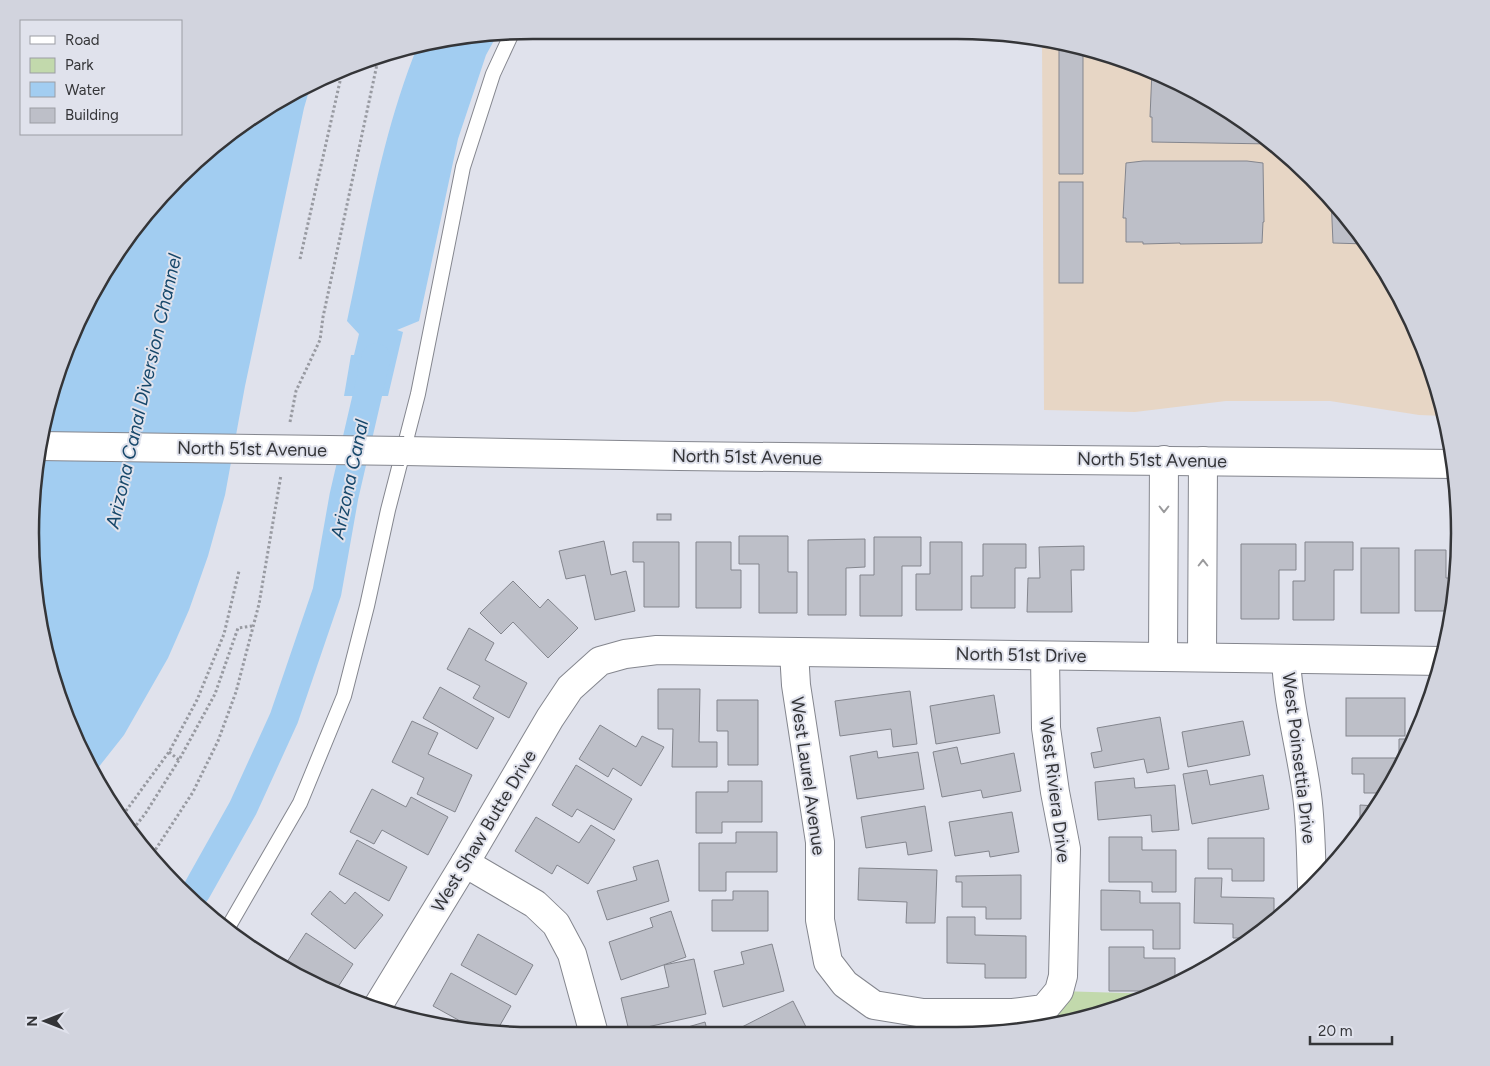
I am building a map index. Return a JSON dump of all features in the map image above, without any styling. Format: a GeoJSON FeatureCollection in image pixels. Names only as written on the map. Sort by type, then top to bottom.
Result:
{"type":"FeatureCollection","features":[{"type":"Feature","properties":{"kind":"street","name":"North 51st Avenue"},"geometry":{"type":"LineString","coordinates":[[47,446],[679,456],[1446,464]]}},
{"type":"Feature","properties":{"kind":"street"},"geometry":{"type":"LineString","coordinates":[[1163,657],[1164,460]]}},
{"type":"Feature","properties":{"kind":"street"},"geometry":{"type":"LineString","coordinates":[[1202,657],[1203,461]]}},
{"type":"Feature","properties":{"kind":"street","name":"North 51st Drive"},"geometry":{"type":"LineString","coordinates":[[600,661],[625,654],[657,650],[1434,661]]}},
{"type":"Feature","properties":{"kind":"street","name":"West Laurel Avenue"},"geometry":{"type":"LineString","coordinates":[[794,652],[796,686],[820,842],[820,920],[828,962],[846,984],[874,1004],[923,1013],[1013,1013],[1044,1009]]}},
{"type":"Feature","properties":{"kind":"street","name":"West Riviera Drive"},"geometry":{"type":"LineString","coordinates":[[1044,1009],[1059,992],[1064,976],[1066,849],[1055,792],[1046,728],[1045,656]]}},
{"type":"Feature","properties":{"kind":"street","name":"West Poinsettia Drive"},"geometry":{"type":"LineString","coordinates":[[1286,659],[1287,683],[1307,795],[1312,876]]}},
{"type":"Feature","properties":{"kind":"street","name":"West Shaw Butte Drive"},"geometry":{"type":"LineString","coordinates":[[380,1003],[555,710],[570,688],[600,661]]}},
{"type":"Feature","properties":{"kind":"street"},"geometry":{"type":"LineString","coordinates":[[465,863],[535,904],[556,924],[572,954],[592,1027]]}},
{"type":"Feature","properties":{"kind":"lane"},"geometry":{"type":"LineString","coordinates":[[230,924],[300,803],[344,696],[367,606],[388,510],[418,394],[463,167],[493,74],[509,40]]}},
{"type":"Feature","properties":{"kind":"path"},"geometry":{"type":"LineString","coordinates":[[300,259],[341,77]]}},
{"type":"Feature","properties":{"kind":"path"},"geometry":{"type":"LineString","coordinates":[[125,812],[169,752],[197,700],[224,634],[239,571]]}},
{"type":"Feature","properties":{"kind":"path"},"geometry":{"type":"LineString","coordinates":[[135,826],[180,760],[215,694],[238,628],[252,626]]}},
{"type":"Feature","properties":{"kind":"path"},"geometry":{"type":"LineString","coordinates":[[169,752],[180,760]]}},
{"type":"Feature","properties":{"kind":"shaded area"},"geometry":{"type":"Polygon","coordinates":[[[1042,46],[1116,65],[1176,90],[1232,122],[1283,161],[1329,207],[1368,258],[1385,286],[1414,344],[1437,416],[1419,415],[1330,401],[1226,401],[1135,412],[1044,410],[1042,46]]]}},
{"type":"Feature","properties":{"kind":"green space"},"geometry":{"type":"Polygon","coordinates":[[[1059,991],[1137,993],[1053,1018],[989,1026],[929,1027],[931,1013],[1013,1013],[1059,991]]]}},
{"type":"Feature","properties":{"kind":"water"},"geometry":{"type":"Polygon","coordinates":[[[494,41],[486,55],[458,139],[419,321],[397,330],[403,332],[388,396],[344,396],[351,355],[354,355],[359,334],[347,321],[385,146],[405,78],[415,54],[437,48],[494,41]]]}},
{"type":"Feature","properties":{"kind":"water","name":"Arizona Canal Diversion Channel"},"geometry":{"type":"Polygon","coordinates":[[[308,93],[245,386],[225,495],[208,556],[189,610],[168,658],[124,735],[98,768],[76,722],[65,692],[48,629],[40,565],[40,501],[48,437],[56,405],[76,344],[90,314],[122,258],[161,207],[207,161],[232,141],[258,122],[308,93]]]}},
{"type":"Feature","properties":{"kind":"building"},"geometry":{"type":"Polygon","coordinates":[[[1059,50],[1083,56],[1083,174],[1059,174],[1059,50]]]}},
{"type":"Feature","properties":{"kind":"building"},"geometry":{"type":"Polygon","coordinates":[[[1152,79],[1204,105],[1232,122],[1262,144],[1152,142],[1152,117],[1150,117],[1152,79]]]}},
{"type":"Feature","properties":{"kind":"building"},"geometry":{"type":"Polygon","coordinates":[[[1143,161],[1247,161],[1263,163],[1264,222],[1262,243],[1143,244],[1143,242],[1126,242],[1126,218],[1123,218],[1126,163],[1143,161]]]}},
{"type":"Feature","properties":{"kind":"building"},"geometry":{"type":"Polygon","coordinates":[[[1059,182],[1083,182],[1083,283],[1059,283],[1059,182]]]}},
{"type":"Feature","properties":{"kind":"building"},"geometry":{"type":"Polygon","coordinates":[[[1332,210],[1358,244],[1333,243],[1332,210]]]}},
{"type":"Feature","properties":{"kind":"building"},"geometry":{"type":"Polygon","coordinates":[[[657,514],[671,514],[671,520],[657,520],[657,514]]]}},
{"type":"Feature","properties":{"kind":"building"},"geometry":{"type":"Polygon","coordinates":[[[739,536],[788,536],[788,572],[797,572],[797,613],[759,613],[759,564],[739,564],[739,536]]]}},
{"type":"Feature","properties":{"kind":"building"},"geometry":{"type":"Polygon","coordinates":[[[874,537],[921,537],[921,566],[902,566],[902,616],[860,616],[860,575],[874,575],[874,537]]]}},
{"type":"Feature","properties":{"kind":"building"},"geometry":{"type":"Polygon","coordinates":[[[865,539],[865,567],[846,568],[846,615],[808,615],[808,540],[865,539]]]}},
{"type":"Feature","properties":{"kind":"building"},"geometry":{"type":"Polygon","coordinates":[[[604,541],[611,575],[626,571],[635,611],[595,620],[585,575],[566,579],[559,551],[604,541]]]}},
{"type":"Feature","properties":{"kind":"building"},"geometry":{"type":"Polygon","coordinates":[[[633,542],[679,542],[679,607],[644,607],[644,562],[633,562],[633,542]]]}},
{"type":"Feature","properties":{"kind":"building"},"geometry":{"type":"Polygon","coordinates":[[[696,542],[731,542],[731,570],[741,570],[741,608],[696,608],[696,542]]]}},
{"type":"Feature","properties":{"kind":"building"},"geometry":{"type":"Polygon","coordinates":[[[930,542],[962,542],[962,610],[916,610],[916,574],[930,574],[930,542]]]}},
{"type":"Feature","properties":{"kind":"building"},"geometry":{"type":"Polygon","coordinates":[[[1305,542],[1353,542],[1353,570],[1334,570],[1334,620],[1293,620],[1293,581],[1305,581],[1305,542]]]}},
{"type":"Feature","properties":{"kind":"building"},"geometry":{"type":"Polygon","coordinates":[[[983,544],[1026,544],[1026,568],[1015,568],[1015,608],[971,608],[971,576],[983,576],[983,544]]]}},
{"type":"Feature","properties":{"kind":"building"},"geometry":{"type":"Polygon","coordinates":[[[1241,544],[1296,544],[1296,570],[1279,570],[1279,619],[1241,619],[1241,544]]]}},
{"type":"Feature","properties":{"kind":"building"},"geometry":{"type":"Polygon","coordinates":[[[1084,546],[1084,570],[1071,570],[1072,612],[1027,612],[1028,578],[1040,578],[1039,547],[1084,546]]]}},
{"type":"Feature","properties":{"kind":"building"},"geometry":{"type":"Polygon","coordinates":[[[1361,548],[1399,548],[1399,613],[1361,613],[1361,548]]]}},
{"type":"Feature","properties":{"kind":"building"},"geometry":{"type":"Polygon","coordinates":[[[1415,550],[1446,550],[1446,578],[1449,578],[1445,611],[1415,611],[1415,550]]]}},
{"type":"Feature","properties":{"kind":"building"},"geometry":{"type":"Polygon","coordinates":[[[513,581],[540,608],[548,599],[578,628],[548,658],[513,622],[501,634],[480,613],[513,581]]]}},
{"type":"Feature","properties":{"kind":"building"},"geometry":{"type":"Polygon","coordinates":[[[469,628],[494,643],[485,660],[527,683],[509,718],[473,698],[480,686],[447,669],[469,628]]]}},
{"type":"Feature","properties":{"kind":"building"},"geometry":{"type":"Polygon","coordinates":[[[440,687],[494,718],[477,749],[423,718],[440,687]]]}},
{"type":"Feature","properties":{"kind":"building"},"geometry":{"type":"Polygon","coordinates":[[[658,689],[700,689],[699,742],[717,742],[717,767],[672,767],[673,729],[658,729],[658,689]]]}},
{"type":"Feature","properties":{"kind":"building"},"geometry":{"type":"Polygon","coordinates":[[[910,691],[917,744],[893,747],[891,729],[840,736],[835,701],[910,691]]]}},
{"type":"Feature","properties":{"kind":"building"},"geometry":{"type":"Polygon","coordinates":[[[994,695],[1000,733],[936,744],[930,706],[994,695]]]}},
{"type":"Feature","properties":{"kind":"building"},"geometry":{"type":"Polygon","coordinates":[[[1346,698],[1405,698],[1405,736],[1346,736],[1346,698]]]}},
{"type":"Feature","properties":{"kind":"building"},"geometry":{"type":"Polygon","coordinates":[[[717,700],[758,700],[758,765],[728,765],[728,731],[717,731],[717,700]]]}},
{"type":"Feature","properties":{"kind":"building"},"geometry":{"type":"Polygon","coordinates":[[[1160,717],[1169,769],[1147,773],[1144,759],[1094,768],[1091,753],[1102,751],[1097,728],[1160,717]]]}},
{"type":"Feature","properties":{"kind":"building"},"geometry":{"type":"Polygon","coordinates":[[[412,721],[438,733],[428,754],[472,775],[455,812],[417,794],[424,778],[392,762],[412,721]]]}},
{"type":"Feature","properties":{"kind":"building"},"geometry":{"type":"Polygon","coordinates":[[[1243,721],[1250,755],[1188,767],[1182,732],[1243,721]]]}},
{"type":"Feature","properties":{"kind":"building"},"geometry":{"type":"Polygon","coordinates":[[[600,725],[636,747],[642,736],[664,747],[641,786],[613,768],[608,777],[579,759],[600,725]]]}},
{"type":"Feature","properties":{"kind":"building"},"geometry":{"type":"Polygon","coordinates":[[[1399,739],[1406,739],[1400,752],[1399,754],[1399,739]]]}},
{"type":"Feature","properties":{"kind":"building"},"geometry":{"type":"Polygon","coordinates":[[[957,747],[961,764],[1014,753],[1021,791],[983,798],[981,790],[942,797],[933,752],[957,747]]]}},
{"type":"Feature","properties":{"kind":"building"},"geometry":{"type":"Polygon","coordinates":[[[877,751],[878,758],[918,752],[924,789],[857,799],[850,756],[877,751]]]}},
{"type":"Feature","properties":{"kind":"building"},"geometry":{"type":"Polygon","coordinates":[[[1352,758],[1397,758],[1377,793],[1364,793],[1364,774],[1352,774],[1352,758]]]}},
{"type":"Feature","properties":{"kind":"building"},"geometry":{"type":"Polygon","coordinates":[[[576,765],[632,799],[614,830],[577,809],[572,817],[552,805],[576,765]]]}},
{"type":"Feature","properties":{"kind":"building"},"geometry":{"type":"Polygon","coordinates":[[[1207,770],[1210,785],[1263,775],[1269,809],[1192,824],[1183,774],[1207,770]]]}},
{"type":"Feature","properties":{"kind":"building"},"geometry":{"type":"Polygon","coordinates":[[[1134,778],[1135,788],[1175,785],[1179,830],[1152,832],[1151,815],[1098,820],[1095,782],[1134,778]]]}},
{"type":"Feature","properties":{"kind":"building"},"geometry":{"type":"Polygon","coordinates":[[[728,781],[762,781],[762,822],[722,822],[722,833],[696,833],[696,792],[728,792],[728,781]]]}},
{"type":"Feature","properties":{"kind":"building"},"geometry":{"type":"Polygon","coordinates":[[[372,789],[406,807],[411,797],[448,817],[428,855],[382,830],[374,844],[350,832],[372,789]]]}},
{"type":"Feature","properties":{"kind":"building"},"geometry":{"type":"Polygon","coordinates":[[[1360,805],[1369,806],[1368,808],[1360,819],[1360,805]]]}},
{"type":"Feature","properties":{"kind":"building"},"geometry":{"type":"Polygon","coordinates":[[[925,806],[932,851],[908,855],[906,842],[866,848],[861,817],[925,806]]]}},
{"type":"Feature","properties":{"kind":"building"},"geometry":{"type":"Polygon","coordinates":[[[1012,812],[1019,852],[990,857],[989,851],[955,856],[949,822],[1012,812]]]}},
{"type":"Feature","properties":{"kind":"building"},"geometry":{"type":"Polygon","coordinates":[[[536,817],[579,843],[591,825],[615,840],[588,884],[557,865],[552,874],[515,851],[536,817]]]}},
{"type":"Feature","properties":{"kind":"building"},"geometry":{"type":"Polygon","coordinates":[[[736,832],[777,832],[777,872],[726,872],[726,891],[699,891],[699,843],[736,843],[736,832]]]}},
{"type":"Feature","properties":{"kind":"building"},"geometry":{"type":"Polygon","coordinates":[[[1109,837],[1142,837],[1142,850],[1176,850],[1176,892],[1152,892],[1152,882],[1109,882],[1109,837]]]}},
{"type":"Feature","properties":{"kind":"building"},"geometry":{"type":"Polygon","coordinates":[[[1208,838],[1264,838],[1264,881],[1232,881],[1232,869],[1208,869],[1208,838]]]}},
{"type":"Feature","properties":{"kind":"building"},"geometry":{"type":"Polygon","coordinates":[[[357,840],[407,867],[389,901],[339,874],[357,840]]]}},
{"type":"Feature","properties":{"kind":"building"},"geometry":{"type":"Polygon","coordinates":[[[658,860],[669,901],[607,920],[597,891],[637,880],[633,867],[658,860]]]}},
{"type":"Feature","properties":{"kind":"building"},"geometry":{"type":"Polygon","coordinates":[[[859,868],[937,870],[935,923],[906,923],[907,902],[858,900],[859,868]]]}},
{"type":"Feature","properties":{"kind":"building"},"geometry":{"type":"Polygon","coordinates":[[[1021,875],[1021,919],[986,919],[986,907],[962,907],[962,882],[956,882],[956,876],[1021,875]]]}},
{"type":"Feature","properties":{"kind":"building"},"geometry":{"type":"Polygon","coordinates":[[[1195,878],[1222,878],[1221,897],[1274,898],[1274,912],[1240,938],[1233,938],[1233,924],[1194,923],[1195,878]]]}},
{"type":"Feature","properties":{"kind":"building"},"geometry":{"type":"Polygon","coordinates":[[[1101,890],[1140,891],[1140,903],[1180,903],[1180,949],[1153,949],[1153,930],[1101,930],[1101,890]]]}},
{"type":"Feature","properties":{"kind":"building"},"geometry":{"type":"Polygon","coordinates":[[[330,891],[345,904],[355,892],[383,915],[355,949],[311,914],[330,891]]]}},
{"type":"Feature","properties":{"kind":"building"},"geometry":{"type":"Polygon","coordinates":[[[733,891],[768,891],[768,931],[712,931],[712,900],[733,900],[733,891]]]}},
{"type":"Feature","properties":{"kind":"building"},"geometry":{"type":"Polygon","coordinates":[[[671,911],[686,957],[621,980],[609,942],[653,927],[650,918],[671,911]]]}},
{"type":"Feature","properties":{"kind":"building"},"geometry":{"type":"Polygon","coordinates":[[[947,917],[975,917],[975,935],[1026,936],[1026,978],[985,978],[985,964],[947,963],[947,917]]]}},
{"type":"Feature","properties":{"kind":"building"},"geometry":{"type":"Polygon","coordinates":[[[306,933],[353,964],[338,987],[287,962],[306,933]]]}},
{"type":"Feature","properties":{"kind":"building"},"geometry":{"type":"Polygon","coordinates":[[[478,934],[533,965],[516,995],[461,965],[478,934]]]}},
{"type":"Feature","properties":{"kind":"building"},"geometry":{"type":"Polygon","coordinates":[[[772,944],[784,991],[723,1007],[714,971],[744,964],[741,952],[772,944]]]}},
{"type":"Feature","properties":{"kind":"building"},"geometry":{"type":"Polygon","coordinates":[[[1109,947],[1144,947],[1144,958],[1175,958],[1175,976],[1143,991],[1109,991],[1109,947]]]}},
{"type":"Feature","properties":{"kind":"building"},"geometry":{"type":"Polygon","coordinates":[[[694,959],[706,1014],[647,1027],[628,1027],[621,998],[669,987],[664,965],[694,959]]]}},
{"type":"Feature","properties":{"kind":"building"},"geometry":{"type":"Polygon","coordinates":[[[451,973],[511,1006],[500,1026],[462,1022],[433,1006],[451,973]]]}},
{"type":"Feature","properties":{"kind":"building"},"geometry":{"type":"Polygon","coordinates":[[[793,1001],[806,1027],[742,1027],[793,1001]]]}},
{"type":"Feature","properties":{"kind":"building"},"geometry":{"type":"Polygon","coordinates":[[[705,1022],[706,1027],[688,1027],[705,1022]]]}},
{"type":"Feature","properties":{"kind":"waterway","name":"Arizona Canal"},"geometry":{"type":"LineString","coordinates":[[195,893],[243,808],[284,718],[327,592],[344,496],[376,358]]}}]}
